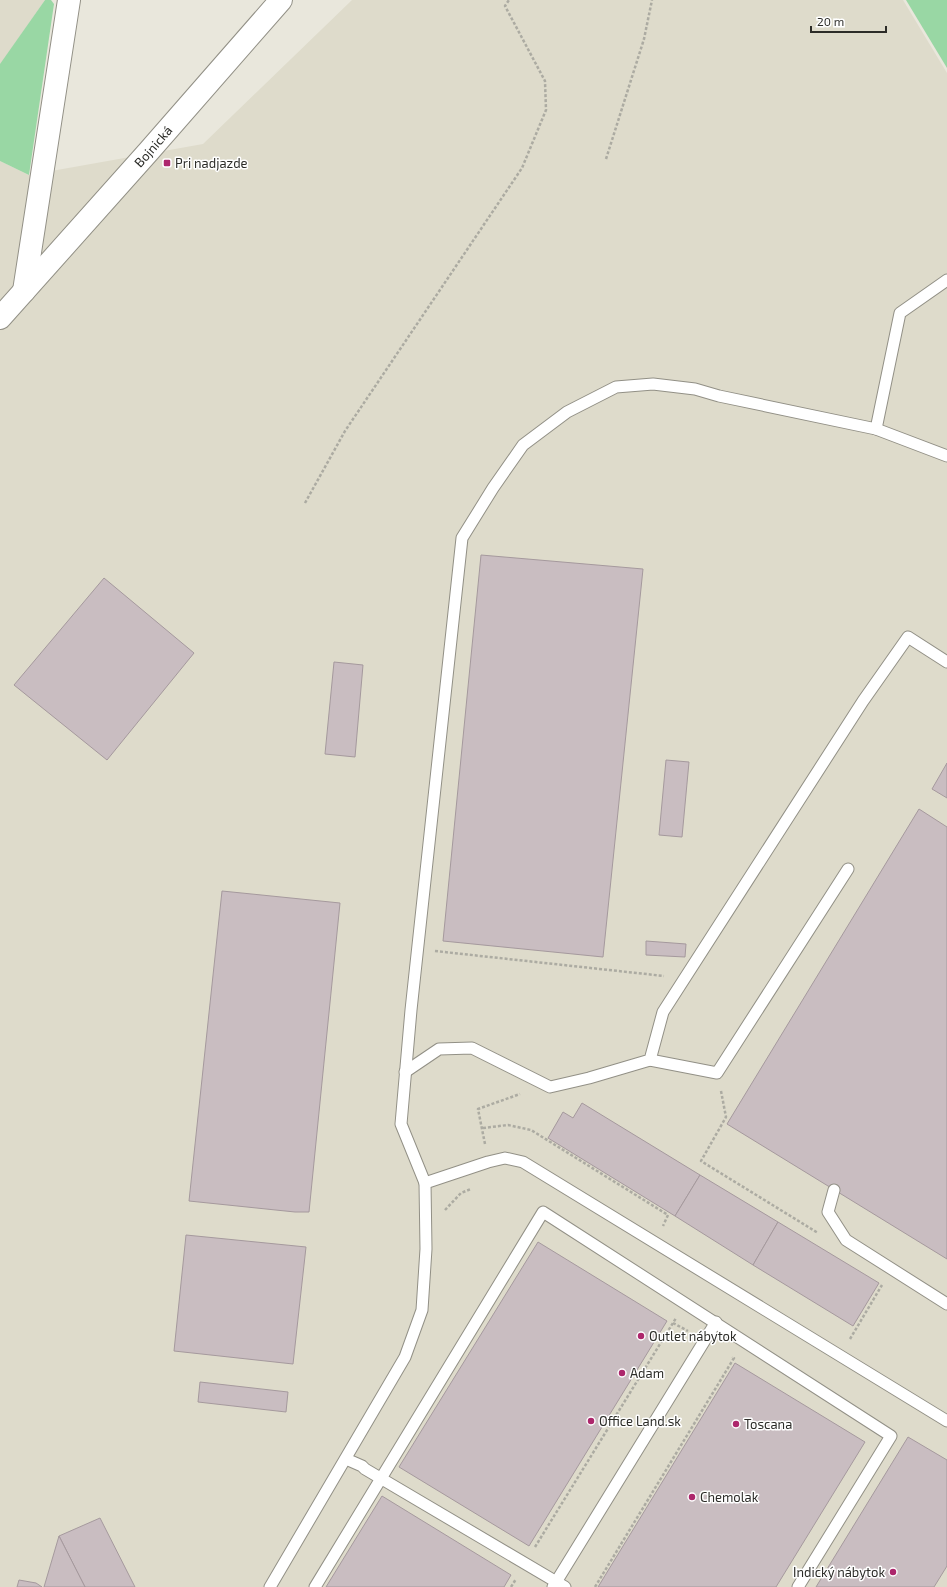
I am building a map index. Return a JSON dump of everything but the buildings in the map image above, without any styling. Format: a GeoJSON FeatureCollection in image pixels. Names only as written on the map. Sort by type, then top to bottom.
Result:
{"type":"FeatureCollection","features":[{"type":"Feature","properties":{"kind":"street"},"geometry":{"type":"LineString","coordinates":[[24,291],[69,0]]}},
{"type":"Feature","properties":{"kind":"street","name":"Bojnická"},"geometry":{"type":"LineString","coordinates":[[0,318],[149,151],[280,0]]}},
{"type":"Feature","properties":{"kind":"lane"},"geometry":{"type":"LineString","coordinates":[[876,429],[900,313],[947,280]]}},
{"type":"Feature","properties":{"kind":"lane"},"geometry":{"type":"LineString","coordinates":[[270,1587],[405,1357],[422,1310],[426,1249],[425,1184],[401,1124],[417,950],[462,538],[493,488],[524,445],[568,412],[616,387],[653,384],[696,389],[719,396],[876,429],[947,456]]}},
{"type":"Feature","properties":{"kind":"lane"},"geometry":{"type":"LineString","coordinates":[[650,1060],[663,1012],[859,707],[908,637],[947,662]]}},
{"type":"Feature","properties":{"kind":"lane"},"geometry":{"type":"LineString","coordinates":[[405,1072],[439,1049],[472,1048],[550,1087],[589,1078],[650,1060],[717,1072],[848,869]]}},
{"type":"Feature","properties":{"kind":"lane"},"geometry":{"type":"LineString","coordinates":[[425,1184],[488,1162],[505,1158],[522,1162],[947,1421]]}},
{"type":"Feature","properties":{"kind":"lane"},"geometry":{"type":"LineString","coordinates":[[834,1190],[828,1212],[846,1240],[947,1304]]}},
{"type":"Feature","properties":{"kind":"lane"},"geometry":{"type":"LineString","coordinates":[[314,1587],[543,1212],[891,1436],[798,1587]]}},
{"type":"Feature","properties":{"kind":"lane"},"geometry":{"type":"LineString","coordinates":[[346,1459],[362,1466],[525,1563],[558,1585],[716,1322]]}},
{"type":"Feature","properties":{"kind":"path"},"geometry":{"type":"LineString","coordinates":[[305,503],[345,431],[522,168],[546,110],[545,82],[505,6],[509,0]]}},
{"type":"Feature","properties":{"kind":"path"},"geometry":{"type":"LineString","coordinates":[[606,159],[644,39],[652,0]]}},
{"type":"Feature","properties":{"kind":"path"},"geometry":{"type":"LineString","coordinates":[[417,950],[685,978]]}},
{"type":"Feature","properties":{"kind":"path"},"geometry":{"type":"LineString","coordinates":[[717,1072],[726,1117],[701,1161],[841,1247],[846,1240]]}},
{"type":"Feature","properties":{"kind":"path"},"geometry":{"type":"LineString","coordinates":[[483,1128],[508,1125],[531,1130],[668,1215],[661,1230]]}},
{"type":"Feature","properties":{"kind":"path"},"geometry":{"type":"LineString","coordinates":[[846,1345],[883,1284]]}},
{"type":"Feature","properties":{"kind":"path"},"geometry":{"type":"LineString","coordinates":[[511,1587],[685,1303]]}},
{"type":"Feature","properties":{"kind":"path"},"geometry":{"type":"LineString","coordinates":[[595,1587],[734,1358],[673,1323]]}},
{"type":"Feature","properties":{"kind":"shaded area"},"geometry":{"type":"Polygon","coordinates":[[[0,0],[45,0],[0,65],[0,0]]]}},
{"type":"Feature","properties":{"kind":"shaded area"},"geometry":{"type":"Polygon","coordinates":[[[352,0],[903,0],[947,73],[947,1587],[0,1587],[0,161],[29,175],[203,144],[352,0]]]}},
{"type":"Feature","properties":{"kind":"green space"},"geometry":{"type":"Polygon","coordinates":[[[45,0],[51,0],[54,4],[29,175],[0,161],[0,64],[45,0]]]}},
{"type":"Feature","properties":{"kind":"green space"},"geometry":{"type":"Polygon","coordinates":[[[906,0],[947,0],[947,68],[906,0]]]}},
{"type":"Feature","properties":{"kind":"place","name":"Pri nadjazde"},"geometry":{"type":"Point","coordinates":[167,163]}},
{"type":"Feature","properties":{"kind":"place","name":"Outlet nábytok"},"geometry":{"type":"Point","coordinates":[641,1336]}},
{"type":"Feature","properties":{"kind":"place","name":"Adam"},"geometry":{"type":"Point","coordinates":[622,1373]}},
{"type":"Feature","properties":{"kind":"place","name":"Office Land.sk"},"geometry":{"type":"Point","coordinates":[591,1421]}},
{"type":"Feature","properties":{"kind":"place","name":"Toscana"},"geometry":{"type":"Point","coordinates":[736,1424]}},
{"type":"Feature","properties":{"kind":"place","name":"Chemolak"},"geometry":{"type":"Point","coordinates":[692,1497]}},
{"type":"Feature","properties":{"kind":"place","name":"Indický nábytok"},"geometry":{"type":"Point","coordinates":[893,1572]}}]}
